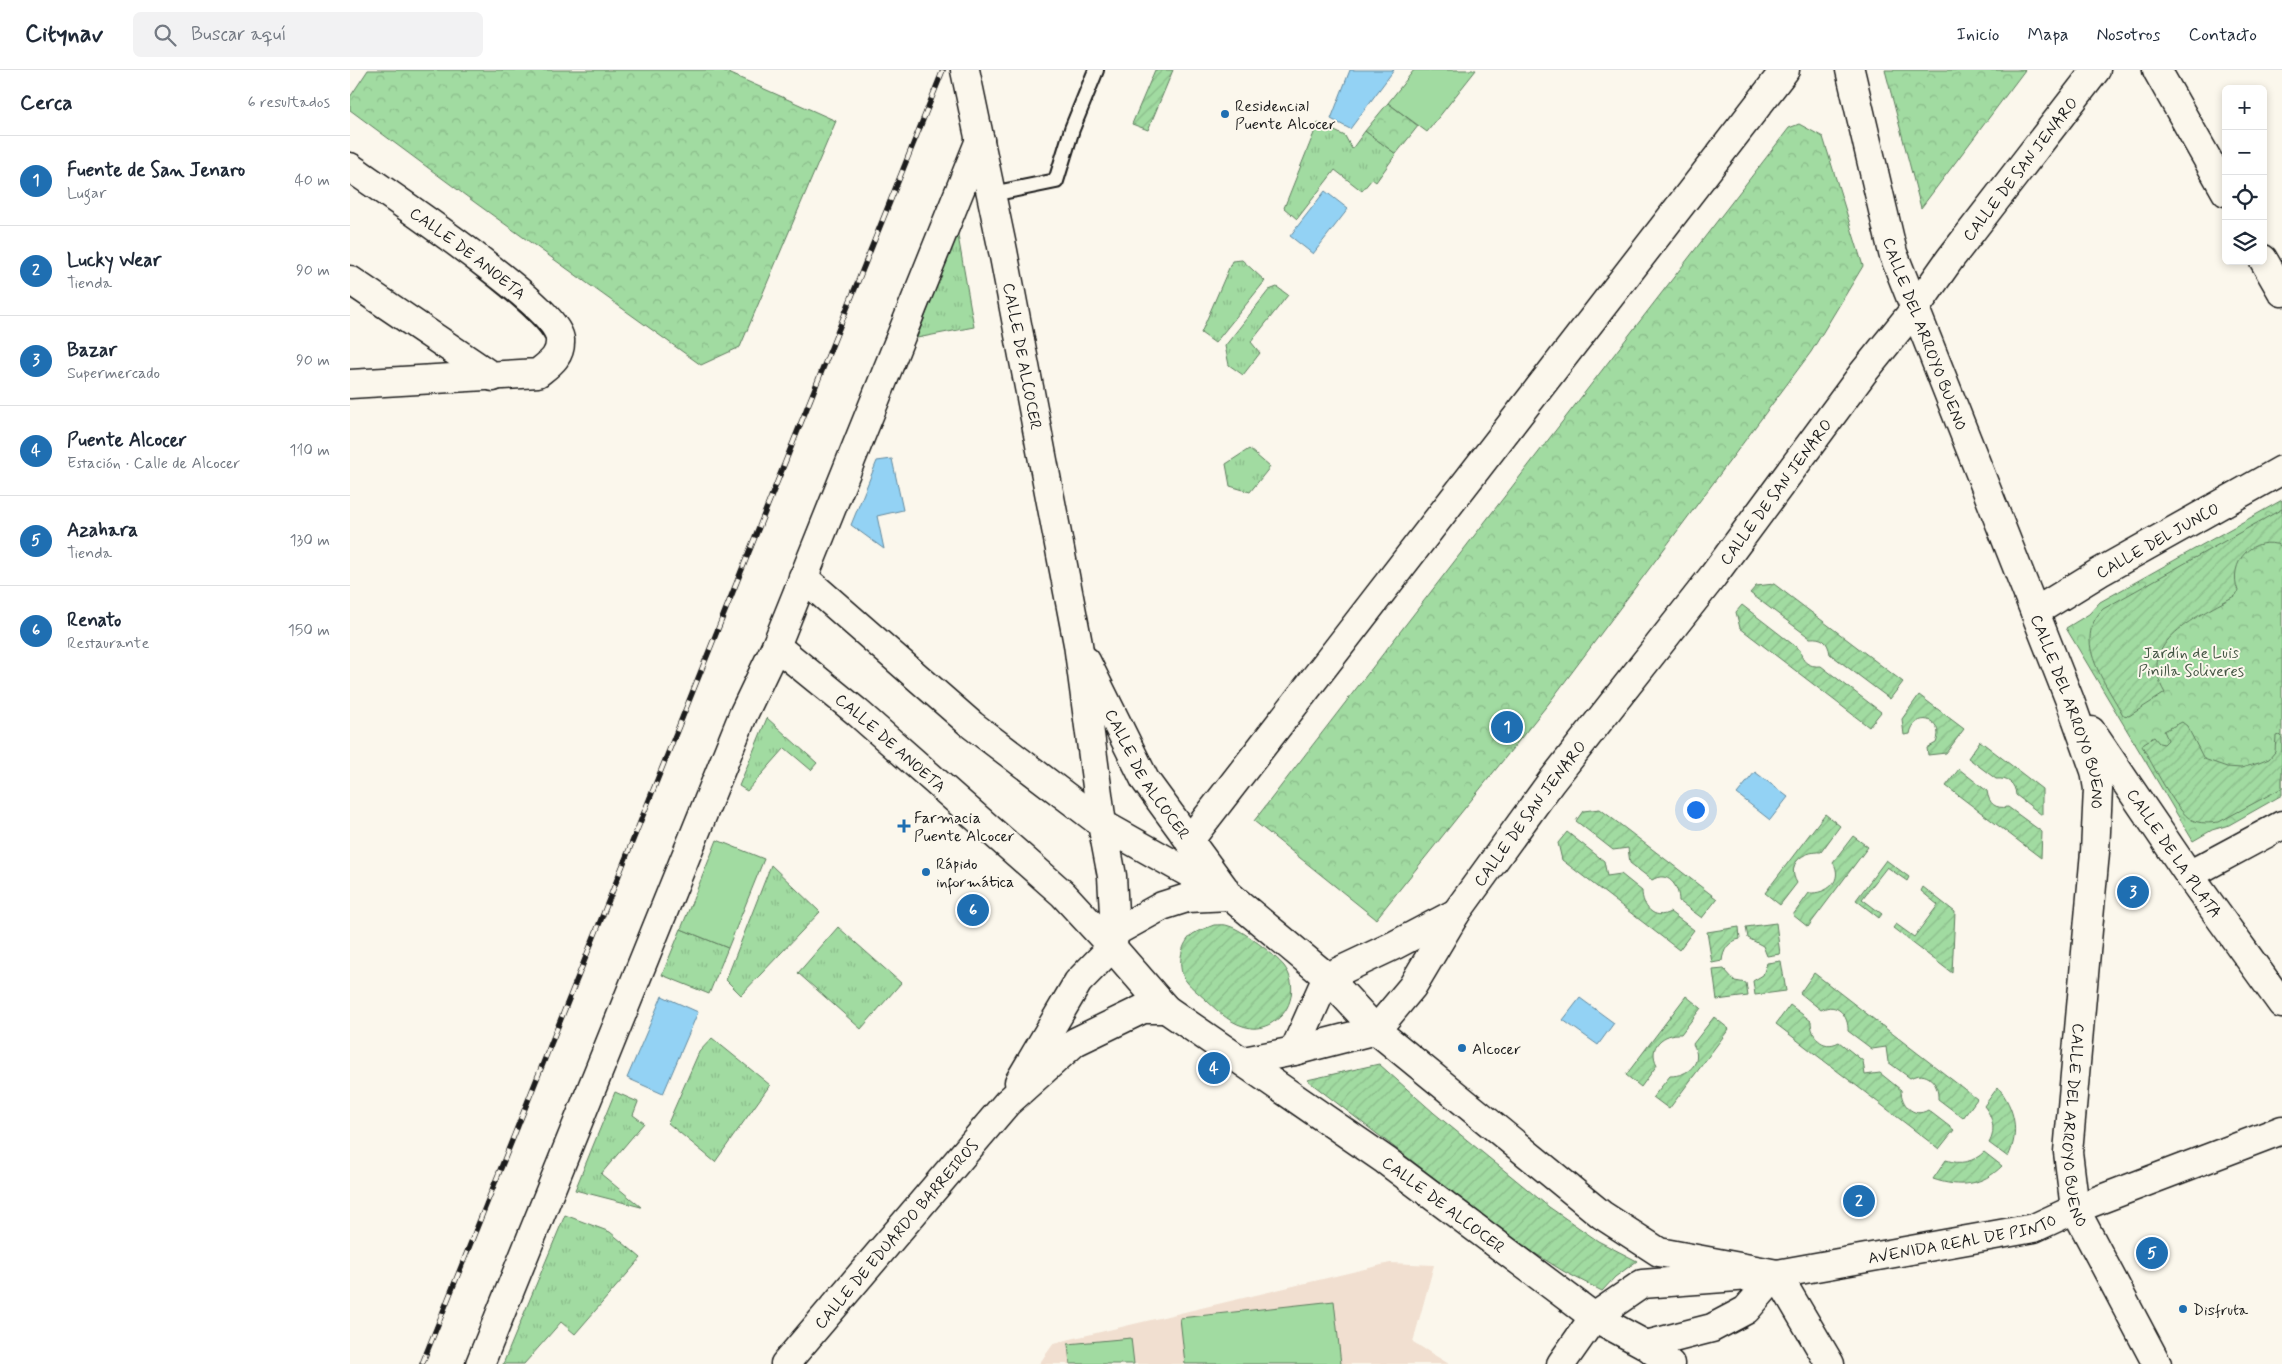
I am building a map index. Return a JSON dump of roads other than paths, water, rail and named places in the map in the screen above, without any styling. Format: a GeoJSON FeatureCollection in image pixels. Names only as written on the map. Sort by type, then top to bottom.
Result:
{"type":"FeatureCollection","features":[{"type":"Feature","properties":{"kind":"street","name":"CALLE DE ALCOCER"},"geometry":{"type":"LineString","coordinates":[[965,70],[992,194],[1078,644],[1102,824],[1112,876],[1113,940],[1166,1009],[1385,1160],[1594,1317],[1646,1345],[1670,1364]]}},
{"type":"Feature","properties":{"kind":"street"},"geometry":{"type":"LineString","coordinates":[[1189,841],[1785,70]]}},
{"type":"Feature","properties":{"kind":"street","name":"CALLE DEL ARROYO BUENO"},"geometry":{"type":"LineString","coordinates":[[1850,70],[1893,253],[1914,310],[1936,358],[2036,612],[2095,771],[2098,789],[2095,852],[2068,1152],[2075,1209],[2157,1364]]}},
{"type":"Feature","properties":{"kind":"street","name":"CALLE DE SAN JENARO"},"geometry":{"type":"LineString","coordinates":[[1376,1030],[1412,987],[1456,913],[1551,782],[1713,576],[1863,373],[1914,310],[1950,259],[2096,70]]}},
{"type":"Feature","properties":{"kind":"street"},"geometry":{"type":"LineString","coordinates":[[2158,70],[2222,185]]}},
{"type":"Feature","properties":{"kind":"street"},"geometry":{"type":"LineString","coordinates":[[480,1364],[743,715],[776,646],[980,140]]}},
{"type":"Feature","properties":{"kind":"street","name":"CALLE DE ANOETA"},"geometry":{"type":"LineString","coordinates":[[350,167],[492,268],[551,321],[561,339],[557,357],[538,373],[493,377]]}},
{"type":"Feature","properties":{"kind":"street"},"geometry":{"type":"LineString","coordinates":[[2266,265],[2282,292]]}},
{"type":"Feature","properties":{"kind":"street"},"geometry":{"type":"LineString","coordinates":[[350,280],[493,377]]}},
{"type":"Feature","properties":{"kind":"street"},"geometry":{"type":"LineString","coordinates":[[350,384],[493,377]]}},
{"type":"Feature","properties":{"kind":"street","name":"CALLE DEL JUNCO"},"geometry":{"type":"LineString","coordinates":[[2036,612],[2100,572],[2282,470]]}},
{"type":"Feature","properties":{"kind":"street"},"geometry":{"type":"LineString","coordinates":[[803,577],[972,726],[1102,824]]}},
{"type":"Feature","properties":{"kind":"street","name":"CALLE DE ALCOCER"},"geometry":{"type":"LineString","coordinates":[[1078,644],[1145,780],[1230,896]]}},
{"type":"Feature","properties":{"kind":"street","name":"CALLE DE ANOETA"},"geometry":{"type":"LineString","coordinates":[[776,646],[858,712],[1113,940]]}},
{"type":"Feature","properties":{"kind":"street","name":"CALLE DE LA PLATA"},"geometry":{"type":"LineString","coordinates":[[2070,701],[2189,875],[2282,1004]]}},
{"type":"Feature","properties":{"kind":"street","name":"CALLE DE ALCOCER"},"geometry":{"type":"LineString","coordinates":[[1102,824],[1230,896],[1327,977],[1376,1030],[1602,1215],[1659,1252],[1777,1274]]}},
{"type":"Feature","properties":{"kind":"street"},"geometry":{"type":"LineString","coordinates":[[2189,875],[2282,825]]}},
{"type":"Feature","properties":{"kind":"street"},"geometry":{"type":"LineString","coordinates":[[1113,940],[1162,906],[1187,898],[1230,896]]}},
{"type":"Feature","properties":{"kind":"street","name":"CALLE DE SAN JENARO"},"geometry":{"type":"LineString","coordinates":[[1327,977],[1456,913]]}},
{"type":"Feature","properties":{"kind":"street","name":"CALLE DE EDUARDO BARREIROS"},"geometry":{"type":"LineString","coordinates":[[1007,1103],[1078,982],[1113,940]]}},
{"type":"Feature","properties":{"kind":"street"},"geometry":{"type":"LineString","coordinates":[[1294,1051],[1327,977]]}},
{"type":"Feature","properties":{"kind":"street","name":"CALLE DE EDUARDO BARREIROS"},"geometry":{"type":"LineString","coordinates":[[785,1364],[1007,1103],[1075,1042],[1143,1009],[1166,1009]]}},
{"type":"Feature","properties":{"kind":"street"},"geometry":{"type":"LineString","coordinates":[[1244,1061],[1294,1051],[1376,1030]]}},
{"type":"Feature","properties":{"kind":"street","name":"AVENIDA REAL DE PINTO"},"geometry":{"type":"LineString","coordinates":[[1594,1317],[1642,1284],[1777,1274],[2034,1228],[2075,1209],[2282,1130]]}},
{"type":"Feature","properties":{"kind":"street"},"geometry":{"type":"LineString","coordinates":[[1646,1345],[1712,1328],[1746,1310],[1777,1274],[1830,1364]]}},
{"type":"Feature","properties":{"kind":"street"},"geometry":{"type":"LineString","coordinates":[[1561,1364],[1594,1317]]}},
{"type":"Feature","properties":{"kind":"lane"},"geometry":{"type":"LineString","coordinates":[[992,194],[1056,181],[1072,129],[1096,70]]}},
{"type":"Feature","properties":{"kind":"water"},"geometry":{"type":"Polygon","coordinates":[[[1350,70],[1394,70],[1350,129],[1331,119],[1350,70]]]}},
{"type":"Feature","properties":{"kind":"water"},"geometry":{"type":"Polygon","coordinates":[[[1325,191],[1348,209],[1313,254],[1290,236],[1325,191]]]}},
{"type":"Feature","properties":{"kind":"water"},"geometry":{"type":"Polygon","coordinates":[[[892,459],[903,510],[877,516],[884,549],[851,525],[877,461],[892,459]]]}},
{"type":"Feature","properties":{"kind":"water"},"geometry":{"type":"Polygon","coordinates":[[[1755,772],[1788,797],[1770,820],[1737,794],[1755,772]]]}},
{"type":"Feature","properties":{"kind":"water"},"geometry":{"type":"Polygon","coordinates":[[[662,996],[698,1012],[663,1094],[627,1078],[662,996]]]}},
{"type":"Feature","properties":{"kind":"water"},"geometry":{"type":"Polygon","coordinates":[[[1580,998],[1614,1023],[1598,1045],[1563,1020],[1580,998]]]}},
{"type":"Feature","properties":{"kind":"railway"},"geometry":{"type":"LineString","coordinates":[[422,1364],[943,70]]}},
{"type":"Feature","properties":{"kind":"place","name":"Residencial Puente Alcocer"},"geometry":{"type":"Point","coordinates":[1225,114]}},
{"type":"Feature","properties":{"kind":"place","name":"Fuente de San Jenaro"},"geometry":{"type":"Point","coordinates":[1507,727]}},
{"type":"Feature","properties":{"kind":"place","name":"Farmacia Puente Alcocer"},"geometry":{"type":"Point","coordinates":[904,826]}},
{"type":"Feature","properties":{"kind":"place","name":"Rápido informática"},"geometry":{"type":"Point","coordinates":[926,872]}},
{"type":"Feature","properties":{"kind":"place","name":"Bazar"},"geometry":{"type":"Point","coordinates":[2133,892]}},
{"type":"Feature","properties":{"kind":"place","name":"Renato"},"geometry":{"type":"Point","coordinates":[973,910]}},
{"type":"Feature","properties":{"kind":"place","name":"Alcocer"},"geometry":{"type":"Point","coordinates":[1462,1048]}},
{"type":"Feature","properties":{"kind":"place","name":"Puente Alcocer"},"geometry":{"type":"Point","coordinates":[1214,1068]}},
{"type":"Feature","properties":{"kind":"place","name":"Lucky Wear"},"geometry":{"type":"Point","coordinates":[1859,1201]}},
{"type":"Feature","properties":{"kind":"place","name":"Azahara"},"geometry":{"type":"Point","coordinates":[2152,1253]}},
{"type":"Feature","properties":{"kind":"place","name":"Disfruta"},"geometry":{"type":"Point","coordinates":[2183,1309]}},
{"type":"Feature","properties":{"kind":"park label","name":"Jardín de Luis Pinilla Soliveres"},"geometry":{"type":"Point","coordinates":[2191,661]}}]}
